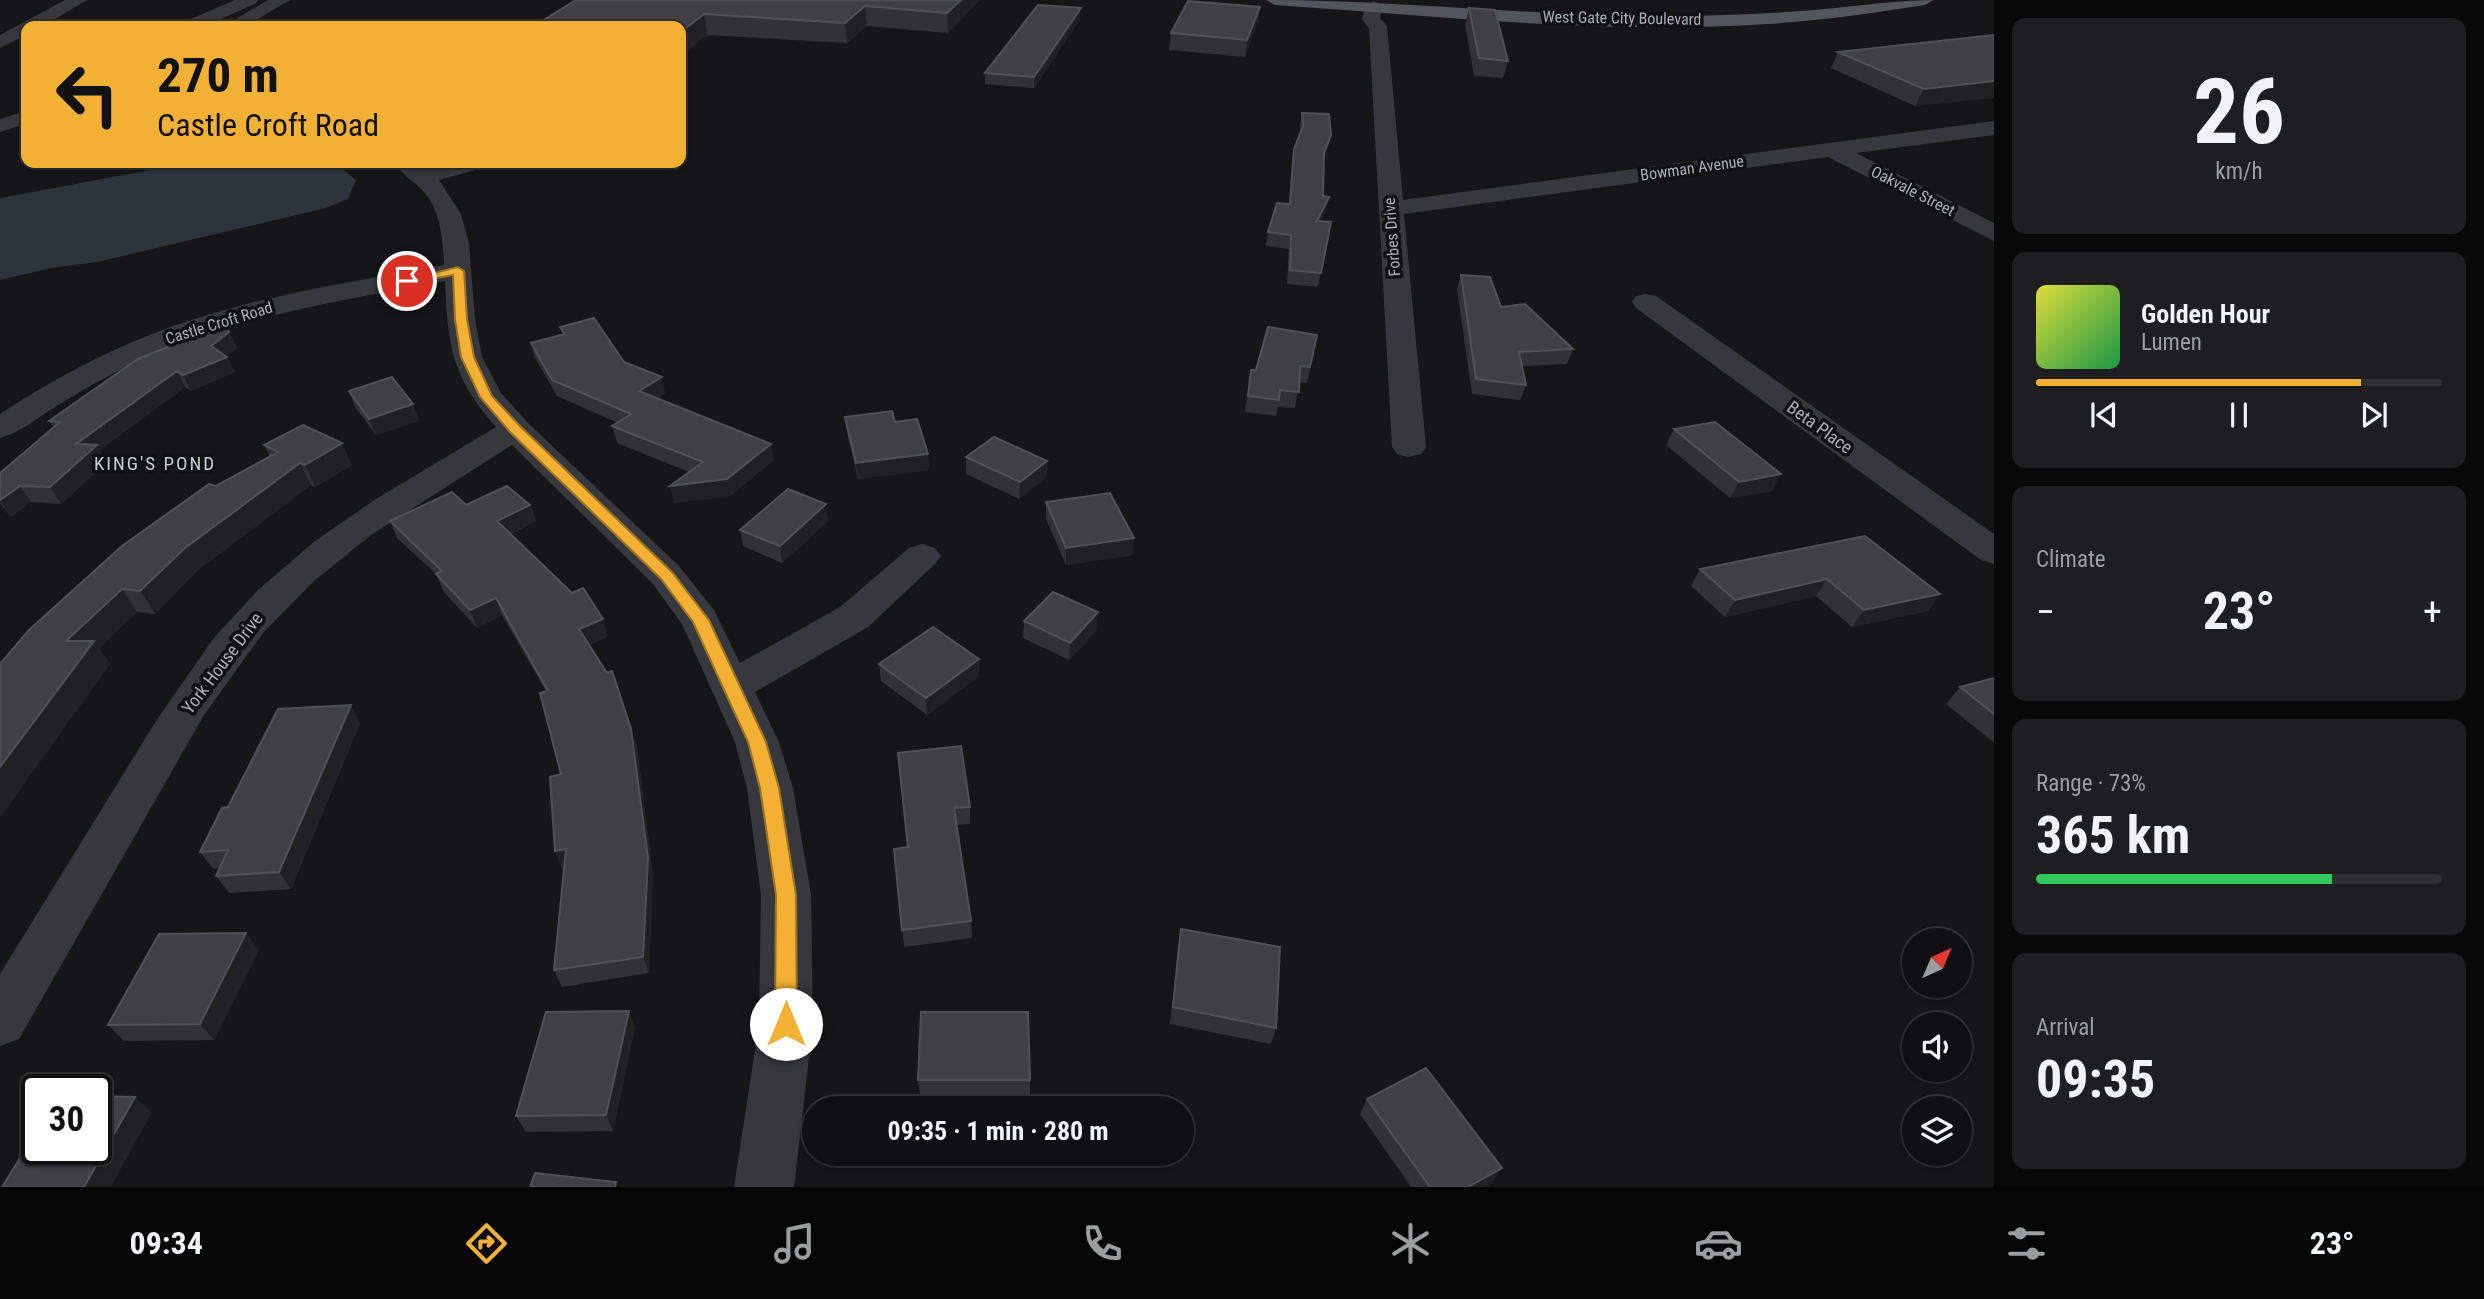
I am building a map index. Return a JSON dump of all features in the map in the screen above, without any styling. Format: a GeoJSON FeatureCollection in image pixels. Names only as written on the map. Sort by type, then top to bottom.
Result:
{"type":"FeatureCollection","features":[{"type":"Feature","properties":{"kind":"main road"},"geometry":{"type":"LineString","coordinates":[[1276,0],[1376,16],[1404,2],[1554,4]]}},
{"type":"Feature","properties":{"kind":"main road","name":"West Gate City Boulevard"},"geometry":{"type":"LineString","coordinates":[[1482,0],[1554,4],[1708,5],[1792,0]]}},
{"type":"Feature","properties":{"kind":"main road","name":"West Gate City Boulevard"},"geometry":{"type":"LineString","coordinates":[[1406,8],[1564,18],[1692,20],[1808,15],[1925,0]]}},
{"type":"Feature","properties":{"kind":"street"},"geometry":{"type":"LineString","coordinates":[[39,21],[78,0]]}},
{"type":"Feature","properties":{"kind":"street"},"geometry":{"type":"LineString","coordinates":[[201,21],[249,0]]}},
{"type":"Feature","properties":{"kind":"street"},"geometry":{"type":"LineString","coordinates":[[242,21],[281,0]]}},
{"type":"Feature","properties":{"kind":"street"},"geometry":{"type":"LineString","coordinates":[[1376,16],[1406,8]]}},
{"type":"Feature","properties":{"kind":"street","name":"Forbes Drive"},"geometry":{"type":"LineString","coordinates":[[1376,16],[1409,447]]}},
{"type":"Feature","properties":{"kind":"street"},"geometry":{"type":"LineString","coordinates":[[0,43],[21,31]]}},
{"type":"Feature","properties":{"kind":"street"},"geometry":{"type":"LineString","coordinates":[[0,126],[21,119]]}},
{"type":"Feature","properties":{"kind":"street","name":"Bowman Avenue"},"geometry":{"type":"LineString","coordinates":[[1390,209],[1994,128]]}},
{"type":"Feature","properties":{"kind":"street","name":"Oakvale Street"},"geometry":{"type":"LineString","coordinates":[[1832,150],[1994,233]]}},
{"type":"Feature","properties":{"kind":"street"},"geometry":{"type":"LineString","coordinates":[[415,170],[435,189],[449,214],[456,243],[461,319],[467,357],[487,397],[515,429],[666,575],[700,620],[757,742],[770,788],[786,895],[786,1024],[764,1187]]}},
{"type":"Feature","properties":{"kind":"street","name":"Castle Croft Road"},"geometry":{"type":"LineString","coordinates":[[8,417],[107,364],[213,322],[277,305],[458,271]]}},
{"type":"Feature","properties":{"kind":"street","name":"Beta Place"},"geometry":{"type":"LineString","coordinates":[[1646,302],[1994,552]]}},
{"type":"Feature","properties":{"kind":"street","name":"York House Drive"},"geometry":{"type":"LineString","coordinates":[[0,1021],[68,913],[192,697],[244,629],[273,598],[352,530],[515,429]]}},
{"type":"Feature","properties":{"kind":"street"},"geometry":{"type":"LineString","coordinates":[[731,687],[854,617],[922,556]]}},
{"type":"Feature","properties":{"kind":"shaded area"},"geometry":{"type":"Polygon","coordinates":[[[161,168],[341,168],[356,180],[348,199],[326,208],[97,262],[51,268],[0,280],[0,198],[161,168]]]}},
{"type":"Feature","properties":{"kind":"building"},"geometry":{"type":"Polygon","coordinates":[[[576,0],[961,0],[947,13],[865,6],[845,23],[704,14],[686,28],[686,21],[542,21],[576,0]]]}},
{"type":"Feature","properties":{"kind":"building"},"geometry":{"type":"Polygon","coordinates":[[[1188,1],[1260,7],[1247,40],[1171,33],[1188,1]]]}},
{"type":"Feature","properties":{"kind":"building"},"geometry":{"type":"Polygon","coordinates":[[[1038,5],[1081,8],[1034,77],[985,73],[1038,5]]]}},
{"type":"Feature","properties":{"kind":"building"},"geometry":{"type":"Polygon","coordinates":[[[1469,8],[1495,10],[1508,61],[1479,58],[1469,8]]]}},
{"type":"Feature","properties":{"kind":"building"},"geometry":{"type":"Polygon","coordinates":[[[1994,35],[1994,81],[1924,89],[1838,52],[1994,35]]]}},
{"type":"Feature","properties":{"kind":"building"},"geometry":{"type":"Polygon","coordinates":[[[1302,113],[1329,114],[1331,135],[1324,153],[1323,196],[1329,197],[1317,221],[1331,222],[1321,273],[1290,270],[1291,235],[1268,232],[1277,203],[1290,204],[1294,149],[1303,126],[1302,113]]]}},
{"type":"Feature","properties":{"kind":"building"},"geometry":{"type":"Polygon","coordinates":[[[1461,275],[1490,277],[1501,307],[1525,304],[1573,349],[1519,352],[1526,385],[1476,379],[1461,275]]]}},
{"type":"Feature","properties":{"kind":"building"},"geometry":{"type":"Polygon","coordinates":[[[594,318],[624,362],[662,377],[639,391],[771,444],[727,479],[670,486],[703,462],[612,426],[631,414],[552,380],[531,343],[565,334],[560,327],[594,318]]]}},
{"type":"Feature","properties":{"kind":"building"},"geometry":{"type":"Polygon","coordinates":[[[225,324],[229,332],[211,346],[227,357],[183,375],[177,371],[76,444],[97,445],[50,487],[20,486],[0,500],[0,473],[60,422],[49,421],[138,359],[225,324]]]}},
{"type":"Feature","properties":{"kind":"building"},"geometry":{"type":"Polygon","coordinates":[[[1268,327],[1317,335],[1310,367],[1300,366],[1299,392],[1280,390],[1279,400],[1248,396],[1251,370],[1256,370],[1268,327]]]}},
{"type":"Feature","properties":{"kind":"building"},"geometry":{"type":"Polygon","coordinates":[[[392,377],[413,404],[369,419],[349,391],[392,377]]]}},
{"type":"Feature","properties":{"kind":"building"},"geometry":{"type":"Polygon","coordinates":[[[892,411],[895,422],[917,419],[928,454],[856,463],[845,417],[892,411]]]}},
{"type":"Feature","properties":{"kind":"building"},"geometry":{"type":"Polygon","coordinates":[[[1715,422],[1781,474],[1739,482],[1674,429],[1715,422]]]}},
{"type":"Feature","properties":{"kind":"building"},"geometry":{"type":"Polygon","coordinates":[[[303,425],[342,443],[305,465],[300,463],[185,548],[140,591],[122,589],[66,641],[94,641],[0,767],[0,664],[29,630],[122,546],[209,484],[216,486],[278,452],[264,445],[303,425]]]}},
{"type":"Feature","properties":{"kind":"building"},"geometry":{"type":"Polygon","coordinates":[[[994,437],[1047,461],[1020,482],[966,457],[994,437]]]}},
{"type":"Feature","properties":{"kind":"building"},"geometry":{"type":"Polygon","coordinates":[[[507,486],[530,505],[497,521],[572,593],[583,588],[603,619],[579,629],[607,673],[612,671],[631,729],[648,858],[643,957],[554,970],[566,849],[555,851],[550,777],[561,774],[540,693],[548,691],[496,598],[470,610],[436,574],[442,571],[390,521],[452,492],[466,505],[507,486]]]}},
{"type":"Feature","properties":{"kind":"building"},"geometry":{"type":"Polygon","coordinates":[[[788,489],[826,504],[780,546],[740,530],[788,489]]]}},
{"type":"Feature","properties":{"kind":"building"},"geometry":{"type":"Polygon","coordinates":[[[1110,493],[1134,538],[1066,548],[1046,502],[1110,493]]]}},
{"type":"Feature","properties":{"kind":"building"},"geometry":{"type":"Polygon","coordinates":[[[1865,536],[1940,594],[1864,610],[1827,579],[1735,600],[1700,569],[1865,536]]]}},
{"type":"Feature","properties":{"kind":"building"},"geometry":{"type":"Polygon","coordinates":[[[1053,592],[1098,612],[1070,643],[1024,621],[1053,592]]]}},
{"type":"Feature","properties":{"kind":"building"},"geometry":{"type":"Polygon","coordinates":[[[933,627],[979,659],[926,698],[879,664],[933,627]]]}},
{"type":"Feature","properties":{"kind":"building"},"geometry":{"type":"Polygon","coordinates":[[[1994,678],[1994,714],[1960,687],[1994,678]]]}},
{"type":"Feature","properties":{"kind":"building"},"geometry":{"type":"Polygon","coordinates":[[[351,705],[279,872],[216,876],[228,850],[200,852],[222,808],[228,807],[278,709],[351,705]]]}},
{"type":"Feature","properties":{"kind":"building"},"geometry":{"type":"Polygon","coordinates":[[[961,746],[970,807],[954,808],[971,921],[902,930],[894,849],[908,847],[898,753],[961,746]]]}},
{"type":"Feature","properties":{"kind":"building"},"geometry":{"type":"Polygon","coordinates":[[[1181,929],[1280,947],[1276,1028],[1173,1007],[1181,929]]]}},
{"type":"Feature","properties":{"kind":"building"},"geometry":{"type":"Polygon","coordinates":[[[246,933],[200,1024],[108,1025],[159,934],[246,933]]]}},
{"type":"Feature","properties":{"kind":"building"},"geometry":{"type":"Polygon","coordinates":[[[629,1011],[606,1115],[516,1116],[546,1012],[629,1011]]]}},
{"type":"Feature","properties":{"kind":"building"},"geometry":{"type":"Polygon","coordinates":[[[921,1012],[1028,1012],[1030,1080],[918,1080],[921,1012]]]}},
{"type":"Feature","properties":{"kind":"building"},"geometry":{"type":"Polygon","coordinates":[[[1426,1068],[1502,1168],[1468,1187],[1430,1187],[1367,1099],[1426,1068]]]}},
{"type":"Feature","properties":{"kind":"building"},"geometry":{"type":"Polygon","coordinates":[[[112,1096],[135,1097],[112,1138],[112,1096]]]}},
{"type":"Feature","properties":{"kind":"building"},"geometry":{"type":"Polygon","coordinates":[[[21,1157],[21,1165],[96,1165],[84,1187],[2,1187],[21,1157]]]}},
{"type":"Feature","properties":{"kind":"building"},"geometry":{"type":"Polygon","coordinates":[[[535,1173],[616,1182],[615,1187],[530,1187],[535,1173]]]}},
{"type":"Feature","properties":{"kind":"district","name":"KING'S POND"},"geometry":{"type":"Point","coordinates":[155,463]}},
{"type":"Feature","properties":{"kind":"route"},"geometry":{"type":"LineString","coordinates":[[407,281],[458,271],[467,357],[487,397],[515,429],[666,575],[700,620],[757,742],[770,788],[786,895],[786,1024]]}}]}
